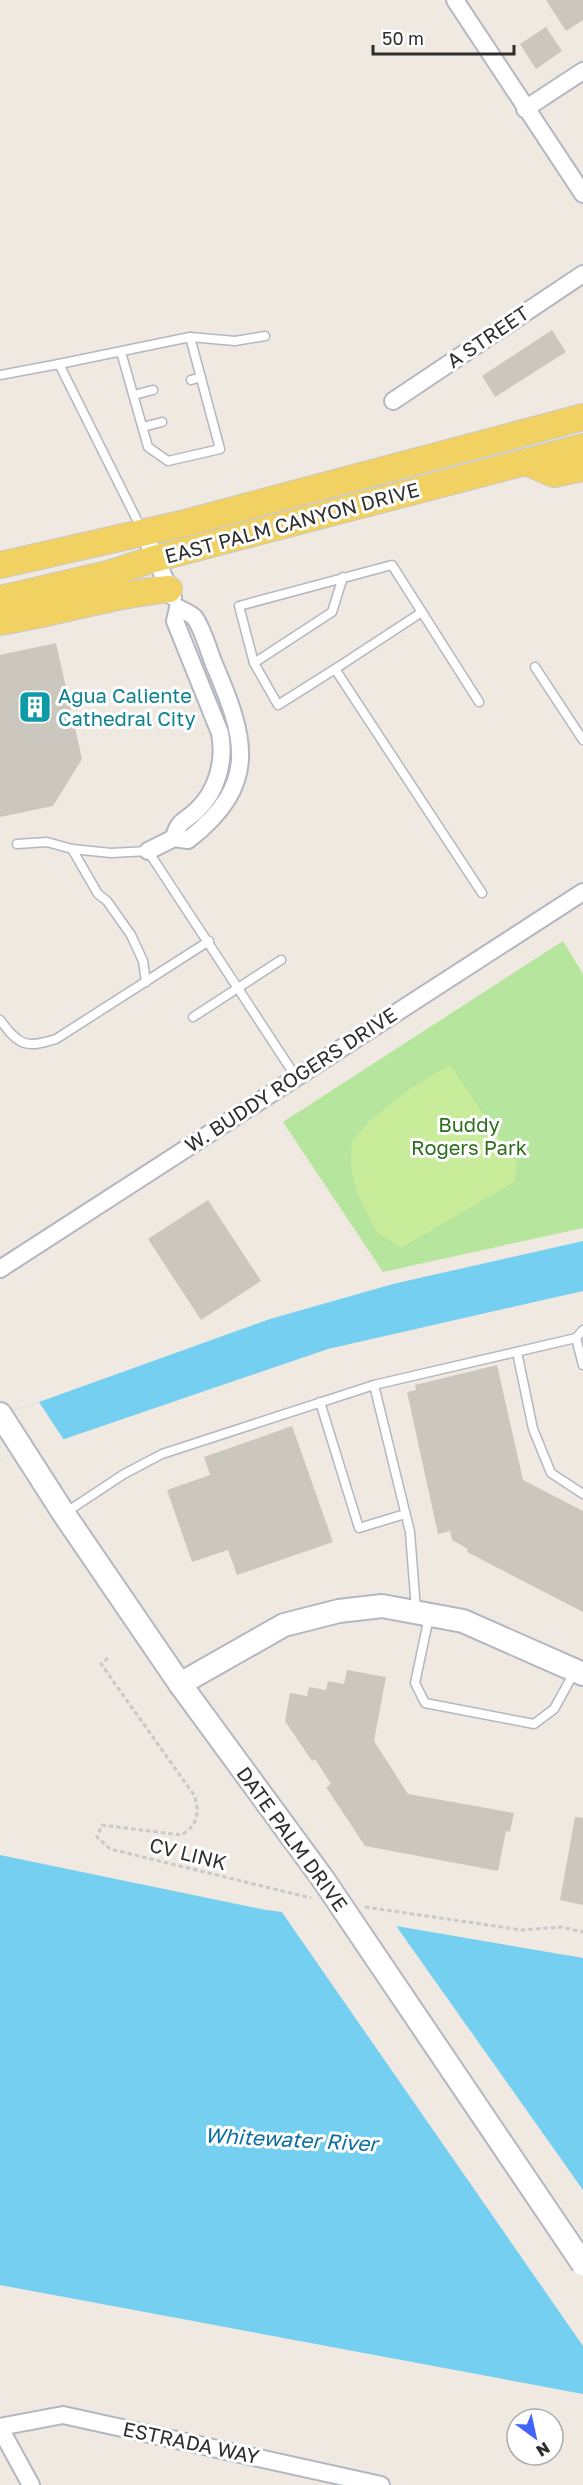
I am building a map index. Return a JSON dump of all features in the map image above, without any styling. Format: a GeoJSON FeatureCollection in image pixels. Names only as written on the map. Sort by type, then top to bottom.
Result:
{"type":"FeatureCollection","features":[{"type":"Feature","properties":{"kind":"main road","name":"EAST PALM CANYON DRIVE"},"geometry":{"type":"LineString","coordinates":[[0,565],[144,533],[583,417]]}},
{"type":"Feature","properties":{"kind":"main road","name":"EAST PALM CANYON DRIVE"},"geometry":{"type":"LineString","coordinates":[[0,599],[108,574],[154,559],[583,447]]}},
{"type":"Feature","properties":{"kind":"main road"},"geometry":{"type":"LineString","coordinates":[[526,462],[554,474],[583,468]]}},
{"type":"Feature","properties":{"kind":"main road"},"geometry":{"type":"LineString","coordinates":[[0,622],[31,617],[124,594],[173,598]]}},
{"type":"Feature","properties":{"kind":"main road","name":"DATE PALM DRIVE"},"geometry":{"type":"LineString","coordinates":[[0,1414],[64,1514],[318,1889],[583,2264]]}},
{"type":"Feature","properties":{"kind":"main road"},"geometry":{"type":"LineString","coordinates":[[180,1684],[284,1625],[339,1611],[382,1606],[463,1621],[579,1672]]}},
{"type":"Feature","properties":{"kind":"street"},"geometry":{"type":"LineString","coordinates":[[455,0],[583,194]]}},
{"type":"Feature","properties":{"kind":"street"},"geometry":{"type":"LineString","coordinates":[[525,109],[583,71]]}},
{"type":"Feature","properties":{"kind":"street","name":"A STREET"},"geometry":{"type":"LineString","coordinates":[[393,400],[583,274]]}},
{"type":"Feature","properties":{"kind":"street"},"geometry":{"type":"LineString","coordinates":[[144,533],[173,598],[175,621],[220,733],[223,750],[220,772],[198,810],[177,825],[174,838],[148,851]]}},
{"type":"Feature","properties":{"kind":"street","name":"W. BUDDY ROGERS DRIVE"},"geometry":{"type":"LineString","coordinates":[[0,1269],[583,892]]}},
{"type":"Feature","properties":{"kind":"street","name":"ESTRADA WAY"},"geometry":{"type":"LineString","coordinates":[[0,2428],[63,2415],[381,2485]]}},
{"type":"Feature","properties":{"kind":"street"},"geometry":{"type":"LineString","coordinates":[[0,2428],[32,2485]]}},
{"type":"Feature","properties":{"kind":"lane"},"geometry":{"type":"LineString","coordinates":[[0,375],[190,337],[235,341],[265,336]]}},
{"type":"Feature","properties":{"kind":"lane"},"geometry":{"type":"LineString","coordinates":[[121,352],[148,447],[168,461],[220,449],[205,410],[201,377],[190,337]]}},
{"type":"Feature","properties":{"kind":"lane"},"geometry":{"type":"LineString","coordinates":[[59,364],[144,533]]}},
{"type":"Feature","properties":{"kind":"lane"},"geometry":{"type":"LineString","coordinates":[[191,380],[201,377]]}},
{"type":"Feature","properties":{"kind":"lane"},"geometry":{"type":"LineString","coordinates":[[134,395],[153,390]]}},
{"type":"Feature","properties":{"kind":"lane"},"geometry":{"type":"LineString","coordinates":[[143,427],[162,422]]}},
{"type":"Feature","properties":{"kind":"lane"},"geometry":{"type":"LineString","coordinates":[[422,612],[278,705],[254,663],[239,606],[392,565],[480,702]]}},
{"type":"Feature","properties":{"kind":"lane"},"geometry":{"type":"LineString","coordinates":[[254,663],[332,612],[343,577]]}},
{"type":"Feature","properties":{"kind":"lane"},"geometry":{"type":"LineString","coordinates":[[535,667],[583,740]]}},
{"type":"Feature","properties":{"kind":"lane"},"geometry":{"type":"LineString","coordinates":[[335,669],[482,893]]}},
{"type":"Feature","properties":{"kind":"lane"},"geometry":{"type":"LineString","coordinates":[[17,844],[47,842],[72,849],[111,853],[148,851],[296,1077]]}},
{"type":"Feature","properties":{"kind":"lane"},"geometry":{"type":"LineString","coordinates":[[72,849],[98,894],[107,901],[132,937],[143,961],[146,982]]}},
{"type":"Feature","properties":{"kind":"lane"},"geometry":{"type":"LineString","coordinates":[[0,1020],[15,1040],[37,1045],[56,1039],[209,941]]}},
{"type":"Feature","properties":{"kind":"lane"},"geometry":{"type":"LineString","coordinates":[[193,1017],[281,960]]}},
{"type":"Feature","properties":{"kind":"lane"},"geometry":{"type":"LineString","coordinates":[[64,1514],[124,1474],[162,1454],[374,1385],[576,1338],[583,1330]]}},
{"type":"Feature","properties":{"kind":"lane"},"geometry":{"type":"LineString","coordinates":[[576,1338],[583,1365]]}},
{"type":"Feature","properties":{"kind":"lane"},"geometry":{"type":"LineString","coordinates":[[518,1352],[533,1429],[551,1473],[583,1494]]}},
{"type":"Feature","properties":{"kind":"lane"},"geometry":{"type":"LineString","coordinates":[[374,1385],[410,1532],[423,1612],[415,1683],[425,1703],[534,1724],[554,1709],[579,1672]]}},
{"type":"Feature","properties":{"kind":"lane"},"geometry":{"type":"LineString","coordinates":[[320,1402],[359,1528],[405,1514]]}},
{"type":"Feature","properties":{"kind":"path","name":"CV LINK"},"geometry":{"type":"LineString","coordinates":[[108,1658],[101,1664],[194,1795],[198,1806],[198,1817],[190,1830],[181,1835],[102,1825],[97,1837],[110,1849],[156,1862],[318,1889]]}},
{"type":"Feature","properties":{"kind":"path"},"geometry":{"type":"LineString","coordinates":[[356,1905],[522,1930],[561,1927],[583,1932]]}},
{"type":"Feature","properties":{"kind":"green space","name":"Buddy Rogers Park"},"geometry":{"type":"Polygon","coordinates":[[[563,941],[583,974],[583,1228],[383,1272],[283,1122],[563,941]]]}},
{"type":"Feature","properties":{"kind":"green space"},"geometry":{"type":"Polygon","coordinates":[[[450,1065],[517,1164],[514,1182],[401,1248],[377,1232],[357,1192],[351,1168],[352,1142],[370,1120],[410,1089],[450,1065]]]}},
{"type":"Feature","properties":{"kind":"water"},"geometry":{"type":"Polygon","coordinates":[[[583,1241],[583,1291],[328,1349],[0,1461],[0,1416],[270,1319],[393,1284],[583,1241]]]}},
{"type":"Feature","properties":{"kind":"water","name":"Whitewater River"},"geometry":{"type":"Polygon","coordinates":[[[0,1855],[266,1910],[396,1926],[583,1958],[583,2394],[0,2285],[0,1855]]]}},
{"type":"Feature","properties":{"kind":"pier"},"geometry":{"type":"Polygon","coordinates":[[[39,1402],[64,1440],[0,1461],[0,1416],[39,1402]]]}},
{"type":"Feature","properties":{"kind":"pier"},"geometry":{"type":"Polygon","coordinates":[[[279,1908],[394,1923],[583,2190],[583,2346],[279,1908]]]}},
{"type":"Feature","properties":{"kind":"building"},"geometry":{"type":"Polygon","coordinates":[[[546,0],[583,0],[583,20],[566,31],[546,0]]]}},
{"type":"Feature","properties":{"kind":"building"},"geometry":{"type":"Polygon","coordinates":[[[546,27],[562,51],[536,69],[520,44],[546,27]]]}},
{"type":"Feature","properties":{"kind":"building"},"geometry":{"type":"Polygon","coordinates":[[[552,330],[566,352],[495,397],[482,376],[552,330]]]}},
{"type":"Feature","properties":{"kind":"building","name":"Agua Caliente Cathedral City"},"geometry":{"type":"Polygon","coordinates":[[[56,643],[82,759],[53,806],[0,817],[0,655],[56,643]]]}},
{"type":"Feature","properties":{"kind":"building"},"geometry":{"type":"Polygon","coordinates":[[[208,1200],[261,1281],[201,1320],[148,1239],[208,1200]]]}},
{"type":"Feature","properties":{"kind":"building"},"geometry":{"type":"Polygon","coordinates":[[[497,1365],[523,1480],[583,1511],[583,1612],[467,1552],[468,1549],[452,1540],[450,1531],[438,1534],[407,1392],[416,1390],[415,1385],[497,1365]]]}},
{"type":"Feature","properties":{"kind":"building"},"geometry":{"type":"Polygon","coordinates":[[[292,1426],[333,1542],[237,1575],[228,1550],[192,1562],[167,1490],[210,1475],[204,1457],[292,1426]]]}},
{"type":"Feature","properties":{"kind":"building"},"geometry":{"type":"Polygon","coordinates":[[[347,1670],[386,1677],[374,1741],[408,1794],[514,1813],[510,1832],[506,1831],[498,1871],[365,1846],[326,1787],[331,1784],[315,1759],[312,1761],[285,1721],[290,1693],[307,1696],[309,1687],[326,1690],[328,1681],[344,1684],[347,1670]]]}},
{"type":"Feature","properties":{"kind":"building"},"geometry":{"type":"Polygon","coordinates":[[[575,1817],[583,1818],[583,1905],[560,1900],[575,1817]]]}},
{"type":"Feature","properties":{"kind":"place","name":"Agua Caliente Cathedral City"},"geometry":{"type":"Point","coordinates":[35,707]}}]}
